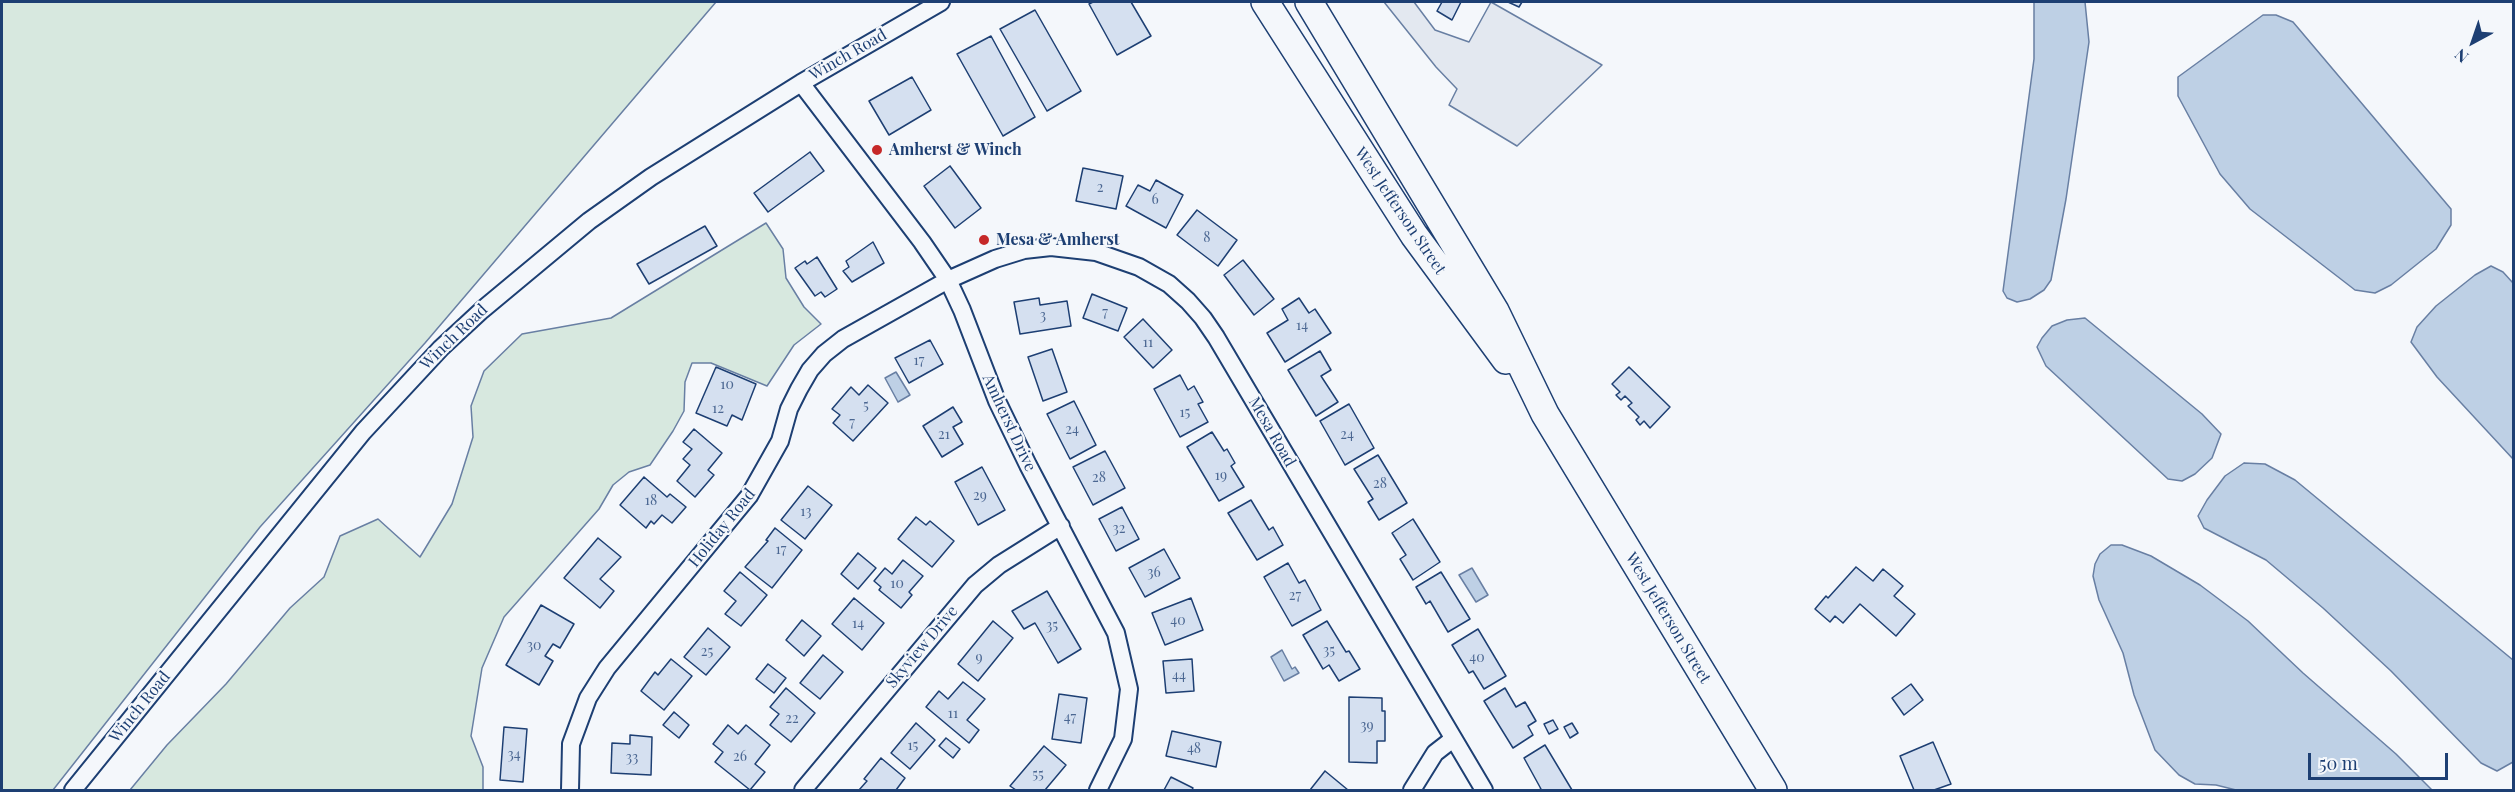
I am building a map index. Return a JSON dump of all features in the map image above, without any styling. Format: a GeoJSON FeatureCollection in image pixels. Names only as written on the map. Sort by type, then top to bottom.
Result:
{"type":"FeatureCollection","features":[{"type":"Feature","properties":{"kind":"main road","name":"West Jefferson Street"},"geometry":{"type":"LineString","coordinates":[[1265,2],[1414,235],[1545,414],[1773,790]]}},
{"type":"Feature","properties":{"kind":"main road","name":"West Jefferson Street"},"geometry":{"type":"LineString","coordinates":[[1309,2],[1495,311],[1545,414]]}},
{"type":"Feature","properties":{"kind":"street","name":"Winch Road"},"geometry":{"type":"LineString","coordinates":[[73,790],[363,432],[441,348],[534,265],[589,221],[651,177],[801,83],[941,2]]}},
{"type":"Feature","properties":{"kind":"street","name":"Amherst Drive"},"geometry":{"type":"LineString","coordinates":[[801,83],[922,242],[948,280],[997,401],[1116,633],[1129,689],[1123,739],[1098,790]]}},
{"type":"Feature","properties":{"kind":"street","name":"Mesa Road"},"geometry":{"type":"LineString","coordinates":[[948,280],[994,259],[1024,250],[1051,247],[1074,248],[1096,252],[1139,267],[1169,284],[1188,301],[1216,337],[1484,790]]}},
{"type":"Feature","properties":{"kind":"street","name":"Holiday Road"},"geometry":{"type":"LineString","coordinates":[[570,790],[571,744],[588,698],[607,668],[749,496],[780,441],[789,409],[810,369],[843,339],[948,280]]}},
{"type":"Feature","properties":{"kind":"street","name":"Skyview Drive"},"geometry":{"type":"LineString","coordinates":[[803,790],[975,585],[999,565],[1061,526]]}},
{"type":"Feature","properties":{"kind":"street"},"geometry":{"type":"LineString","coordinates":[[1412,790],[1435,753],[1453,739]]}},
{"type":"Feature","properties":{"kind":"shaded area"},"geometry":{"type":"Polygon","coordinates":[[[2,2],[716,2],[425,343],[260,527],[53,790],[2,790],[2,2]]]}},
{"type":"Feature","properties":{"kind":"shaded area"},"geometry":{"type":"Polygon","coordinates":[[[1384,2],[1414,2],[1435,30],[1469,42],[1491,2],[1602,65],[1517,146],[1449,105],[1457,89],[1436,67],[1384,2]]]}},
{"type":"Feature","properties":{"kind":"shaded area"},"geometry":{"type":"Polygon","coordinates":[[[766,223],[783,249],[786,278],[804,307],[821,324],[794,345],[767,386],[711,363],[692,363],[685,382],[684,411],[650,465],[629,472],[613,485],[599,509],[504,617],[482,668],[471,736],[483,767],[483,790],[130,790],[167,745],[226,684],[290,608],[324,577],[340,536],[378,519],[420,557],[452,504],[473,437],[471,406],[484,371],[522,334],[611,318],[766,223]]]}},
{"type":"Feature","properties":{"kind":"water"},"geometry":{"type":"Polygon","coordinates":[[[2034,2],[2085,2],[2089,42],[2066,199],[2051,280],[2044,290],[2030,299],[2017,302],[2007,298],[2003,291],[2034,59],[2034,2]]]}},
{"type":"Feature","properties":{"kind":"water"},"geometry":{"type":"Polygon","coordinates":[[[2263,15],[2276,15],[2293,22],[2451,209],[2451,225],[2436,249],[2391,285],[2375,293],[2355,290],[2250,209],[2220,174],[2178,96],[2178,77],[2263,15]]]}},
{"type":"Feature","properties":{"kind":"water"},"geometry":{"type":"Polygon","coordinates":[[[2491,266],[2503,272],[2513,283],[2513,459],[2437,377],[2411,342],[2417,327],[2436,306],[2475,275],[2491,266]]]}},
{"type":"Feature","properties":{"kind":"water"},"geometry":{"type":"Polygon","coordinates":[[[2085,318],[2202,414],[2221,434],[2212,458],[2195,474],[2182,481],[2168,479],[2046,366],[2037,347],[2042,338],[2052,326],[2067,320],[2085,318]]]}},
{"type":"Feature","properties":{"kind":"water"},"geometry":{"type":"Polygon","coordinates":[[[896,372],[910,395],[898,402],[885,378],[896,372]]]}},
{"type":"Feature","properties":{"kind":"water"},"geometry":{"type":"Polygon","coordinates":[[[2244,463],[2265,464],[2295,480],[2513,660],[2513,762],[2497,771],[2481,763],[2391,671],[2323,608],[2266,560],[2204,528],[2198,516],[2207,500],[2225,476],[2244,463]]]}},
{"type":"Feature","properties":{"kind":"water"},"geometry":{"type":"Polygon","coordinates":[[[2111,545],[2122,545],[2151,556],[2200,585],[2248,621],[2303,673],[2396,754],[2432,790],[2236,790],[2216,785],[2195,784],[2179,775],[2155,750],[2134,695],[2123,653],[2099,600],[2093,576],[2095,564],[2100,554],[2111,545]]]}},
{"type":"Feature","properties":{"kind":"water"},"geometry":{"type":"Polygon","coordinates":[[[1472,568],[1488,595],[1476,602],[1459,575],[1472,568]]]}},
{"type":"Feature","properties":{"kind":"water"},"geometry":{"type":"Polygon","coordinates":[[[1282,650],[1292,669],[1295,667],[1299,673],[1284,681],[1271,657],[1282,650]]]}},
{"type":"Feature","properties":{"kind":"building"},"geometry":{"type":"Polygon","coordinates":[[[1093,2],[1131,2],[1151,36],[1117,55],[1089,4],[1093,2]]]}},
{"type":"Feature","properties":{"kind":"building"},"geometry":{"type":"Polygon","coordinates":[[[1442,2],[1461,2],[1452,20],[1437,11],[1442,2]]]}},
{"type":"Feature","properties":{"kind":"building"},"geometry":{"type":"Polygon","coordinates":[[[1508,2],[1522,2],[1519,7],[1508,2]]]}},
{"type":"Feature","properties":{"kind":"building"},"geometry":{"type":"Polygon","coordinates":[[[1035,10],[1081,91],[1047,111],[1000,29],[1035,10]]]}},
{"type":"Feature","properties":{"kind":"building"},"geometry":{"type":"Polygon","coordinates":[[[991,36],[1035,117],[1003,136],[957,54],[991,36]]]}},
{"type":"Feature","properties":{"kind":"building"},"geometry":{"type":"Polygon","coordinates":[[[912,77],[931,110],[889,135],[869,101],[912,77]]]}},
{"type":"Feature","properties":{"kind":"building"},"geometry":{"type":"Polygon","coordinates":[[[810,152],[824,171],[768,212],[754,193],[810,152]]]}},
{"type":"Feature","properties":{"kind":"building"},"geometry":{"type":"Polygon","coordinates":[[[950,166],[981,208],[955,228],[924,186],[950,166]]]}},
{"type":"Feature","properties":{"kind":"building"},"geometry":{"type":"Polygon","coordinates":[[[1083,168],[1123,176],[1116,209],[1076,201],[1083,168]]]}},
{"type":"Feature","properties":{"kind":"building"},"geometry":{"type":"Polygon","coordinates":[[[1156,180],[1183,195],[1166,228],[1126,206],[1138,185],[1150,191],[1156,180]]]}},
{"type":"Feature","properties":{"kind":"building"},"geometry":{"type":"Polygon","coordinates":[[[1197,210],[1237,240],[1218,266],[1177,235],[1197,210]]]}},
{"type":"Feature","properties":{"kind":"building"},"geometry":{"type":"Polygon","coordinates":[[[705,226],[717,246],[649,284],[637,264],[705,226]]]}},
{"type":"Feature","properties":{"kind":"building"},"geometry":{"type":"Polygon","coordinates":[[[873,242],[884,263],[852,282],[843,271],[849,267],[846,261],[873,242]]]}},
{"type":"Feature","properties":{"kind":"building"},"geometry":{"type":"Polygon","coordinates":[[[817,257],[837,289],[825,297],[821,292],[815,296],[795,268],[817,257]]]}},
{"type":"Feature","properties":{"kind":"building"},"geometry":{"type":"Polygon","coordinates":[[[1243,260],[1274,299],[1254,315],[1224,275],[1243,260]]]}},
{"type":"Feature","properties":{"kind":"building"},"geometry":{"type":"Polygon","coordinates":[[[1092,294],[1127,308],[1118,331],[1083,318],[1092,294]]]}},
{"type":"Feature","properties":{"kind":"building"},"geometry":{"type":"Polygon","coordinates":[[[1039,298],[1040,305],[1067,301],[1071,326],[1020,334],[1014,302],[1039,298]]]}},
{"type":"Feature","properties":{"kind":"building"},"geometry":{"type":"Polygon","coordinates":[[[1299,298],[1309,313],[1315,309],[1331,333],[1285,362],[1267,333],[1288,320],[1282,309],[1299,298]]]}},
{"type":"Feature","properties":{"kind":"building"},"geometry":{"type":"Polygon","coordinates":[[[1143,319],[1172,350],[1153,368],[1124,337],[1143,319]]]}},
{"type":"Feature","properties":{"kind":"building"},"geometry":{"type":"Polygon","coordinates":[[[930,340],[943,364],[909,383],[895,358],[930,340]]]}},
{"type":"Feature","properties":{"kind":"building"},"geometry":{"type":"Polygon","coordinates":[[[1052,349],[1067,392],[1043,401],[1028,357],[1052,349]]]}},
{"type":"Feature","properties":{"kind":"building"},"geometry":{"type":"Polygon","coordinates":[[[1320,351],[1331,370],[1321,376],[1338,402],[1316,416],[1288,370],[1320,351]]]}},
{"type":"Feature","properties":{"kind":"building"},"geometry":{"type":"Polygon","coordinates":[[[716,367],[756,384],[742,420],[732,415],[727,426],[696,413],[716,367]]]}},
{"type":"Feature","properties":{"kind":"building"},"geometry":{"type":"Polygon","coordinates":[[[1629,367],[1670,407],[1650,428],[1644,421],[1640,425],[1636,420],[1639,417],[1628,406],[1632,403],[1625,396],[1621,400],[1616,395],[1620,392],[1612,384],[1629,367]]]}},
{"type":"Feature","properties":{"kind":"building"},"geometry":{"type":"Polygon","coordinates":[[[1180,375],[1188,390],[1194,386],[1203,402],[1198,404],[1208,422],[1180,437],[1154,389],[1180,375]]]}},
{"type":"Feature","properties":{"kind":"building"},"geometry":{"type":"Polygon","coordinates":[[[868,385],[888,403],[853,441],[833,423],[840,415],[832,409],[851,387],[859,395],[868,385]]]}},
{"type":"Feature","properties":{"kind":"building"},"geometry":{"type":"Polygon","coordinates":[[[1074,401],[1096,445],[1070,459],[1047,414],[1074,401]]]}},
{"type":"Feature","properties":{"kind":"building"},"geometry":{"type":"Polygon","coordinates":[[[1349,404],[1374,448],[1345,465],[1320,421],[1349,404]]]}},
{"type":"Feature","properties":{"kind":"building"},"geometry":{"type":"Polygon","coordinates":[[[953,407],[962,422],[953,427],[963,444],[942,457],[923,426],[953,407]]]}},
{"type":"Feature","properties":{"kind":"building"},"geometry":{"type":"Polygon","coordinates":[[[694,429],[722,453],[708,470],[714,475],[695,497],[677,481],[690,465],[683,459],[692,449],[683,442],[694,429]]]}},
{"type":"Feature","properties":{"kind":"building"},"geometry":{"type":"Polygon","coordinates":[[[1212,432],[1224,451],[1227,449],[1235,463],[1231,466],[1244,487],[1219,501],[1187,447],[1212,432]]]}},
{"type":"Feature","properties":{"kind":"building"},"geometry":{"type":"Polygon","coordinates":[[[1105,451],[1125,488],[1093,505],[1073,467],[1105,451]]]}},
{"type":"Feature","properties":{"kind":"building"},"geometry":{"type":"Polygon","coordinates":[[[1378,455],[1407,503],[1379,520],[1368,502],[1373,499],[1354,469],[1378,455]]]}},
{"type":"Feature","properties":{"kind":"building"},"geometry":{"type":"Polygon","coordinates":[[[982,467],[1005,510],[978,525],[955,482],[982,467]]]}},
{"type":"Feature","properties":{"kind":"building"},"geometry":{"type":"Polygon","coordinates":[[[644,477],[667,497],[670,494],[686,507],[672,523],[662,515],[654,524],[651,521],[646,528],[620,505],[644,477]]]}},
{"type":"Feature","properties":{"kind":"building"},"geometry":{"type":"Polygon","coordinates":[[[808,486],[832,505],[805,539],[781,520],[808,486]]]}},
{"type":"Feature","properties":{"kind":"building"},"geometry":{"type":"Polygon","coordinates":[[[1251,500],[1269,530],[1273,527],[1283,545],[1257,560],[1228,513],[1251,500]]]}},
{"type":"Feature","properties":{"kind":"building"},"geometry":{"type":"Polygon","coordinates":[[[1122,507],[1139,539],[1116,551],[1099,519],[1122,507]]]}},
{"type":"Feature","properties":{"kind":"building"},"geometry":{"type":"Polygon","coordinates":[[[916,517],[926,525],[930,521],[954,541],[932,567],[898,539],[916,517]]]}},
{"type":"Feature","properties":{"kind":"building"},"geometry":{"type":"Polygon","coordinates":[[[1413,519],[1440,562],[1413,580],[1400,559],[1406,555],[1392,533],[1413,519]]]}},
{"type":"Feature","properties":{"kind":"building"},"geometry":{"type":"Polygon","coordinates":[[[775,528],[802,550],[772,588],[745,567],[768,541],[766,540],[775,528]]]}},
{"type":"Feature","properties":{"kind":"building"},"geometry":{"type":"Polygon","coordinates":[[[598,538],[621,557],[600,579],[614,591],[600,608],[564,578],[598,538]]]}},
{"type":"Feature","properties":{"kind":"building"},"geometry":{"type":"Polygon","coordinates":[[[1164,549],[1180,578],[1145,597],[1129,568],[1164,549]]]}},
{"type":"Feature","properties":{"kind":"building"},"geometry":{"type":"Polygon","coordinates":[[[858,553],[876,568],[858,589],[841,574],[858,553]]]}},
{"type":"Feature","properties":{"kind":"building"},"geometry":{"type":"Polygon","coordinates":[[[903,560],[923,576],[909,592],[912,595],[901,608],[879,590],[881,587],[874,581],[885,568],[892,574],[903,560]]]}},
{"type":"Feature","properties":{"kind":"building"},"geometry":{"type":"Polygon","coordinates":[[[1288,563],[1299,583],[1305,580],[1321,610],[1292,626],[1264,577],[1288,563]]]}},
{"type":"Feature","properties":{"kind":"building"},"geometry":{"type":"Polygon","coordinates":[[[1856,567],[1873,581],[1883,569],[1903,586],[1894,596],[1915,614],[1896,636],[1860,604],[1843,623],[1835,616],[1830,622],[1815,609],[1856,567]]]}},
{"type":"Feature","properties":{"kind":"building"},"geometry":{"type":"Polygon","coordinates":[[[740,572],[767,595],[741,626],[725,614],[736,601],[724,591],[740,572]]]}},
{"type":"Feature","properties":{"kind":"building"},"geometry":{"type":"Polygon","coordinates":[[[1441,572],[1470,619],[1448,632],[1430,601],[1426,604],[1416,587],[1441,572]]]}},
{"type":"Feature","properties":{"kind":"building"},"geometry":{"type":"Polygon","coordinates":[[[1047,591],[1081,649],[1058,663],[1035,623],[1024,629],[1012,611],[1047,591]]]}},
{"type":"Feature","properties":{"kind":"building"},"geometry":{"type":"Polygon","coordinates":[[[854,598],[884,623],[862,650],[832,624],[854,598]]]}},
{"type":"Feature","properties":{"kind":"building"},"geometry":{"type":"Polygon","coordinates":[[[1191,598],[1203,630],[1165,645],[1152,613],[1191,598]]]}},
{"type":"Feature","properties":{"kind":"building"},"geometry":{"type":"Polygon","coordinates":[[[541,605],[574,624],[560,648],[553,644],[545,656],[553,661],[539,685],[506,665],[541,605]]]}},
{"type":"Feature","properties":{"kind":"building"},"geometry":{"type":"Polygon","coordinates":[[[802,620],[821,636],[804,656],[786,640],[802,620]]]}},
{"type":"Feature","properties":{"kind":"building"},"geometry":{"type":"Polygon","coordinates":[[[993,621],[1013,638],[978,681],[958,664],[993,621]]]}},
{"type":"Feature","properties":{"kind":"building"},"geometry":{"type":"Polygon","coordinates":[[[1327,621],[1346,652],[1349,651],[1360,669],[1339,681],[1329,665],[1323,669],[1303,635],[1327,621]]]}},
{"type":"Feature","properties":{"kind":"building"},"geometry":{"type":"Polygon","coordinates":[[[708,628],[730,647],[706,675],[684,657],[708,628]]]}},
{"type":"Feature","properties":{"kind":"building"},"geometry":{"type":"Polygon","coordinates":[[[1478,629],[1506,676],[1484,689],[1473,671],[1469,673],[1452,645],[1478,629]]]}},
{"type":"Feature","properties":{"kind":"building"},"geometry":{"type":"Polygon","coordinates":[[[823,655],[843,672],[820,699],[800,683],[823,655]]]}},
{"type":"Feature","properties":{"kind":"building"},"geometry":{"type":"Polygon","coordinates":[[[671,659],[692,676],[664,710],[641,691],[655,672],[658,675],[671,659]]]}},
{"type":"Feature","properties":{"kind":"building"},"geometry":{"type":"Polygon","coordinates":[[[1192,659],[1194,691],[1166,693],[1163,661],[1192,659]]]}},
{"type":"Feature","properties":{"kind":"building"},"geometry":{"type":"Polygon","coordinates":[[[768,664],[786,678],[774,693],[756,679],[768,664]]]}},
{"type":"Feature","properties":{"kind":"building"},"geometry":{"type":"Polygon","coordinates":[[[963,682],[985,699],[967,720],[979,730],[969,743],[926,707],[939,691],[948,699],[963,682]]]}},
{"type":"Feature","properties":{"kind":"building"},"geometry":{"type":"Polygon","coordinates":[[[1911,684],[1923,700],[1904,715],[1892,698],[1911,684]]]}},
{"type":"Feature","properties":{"kind":"building"},"geometry":{"type":"Polygon","coordinates":[[[786,688],[815,713],[791,742],[770,725],[779,714],[770,707],[786,688]]]}},
{"type":"Feature","properties":{"kind":"building"},"geometry":{"type":"Polygon","coordinates":[[[1505,688],[1516,707],[1525,702],[1536,721],[1528,726],[1533,735],[1513,748],[1484,701],[1505,688]]]}},
{"type":"Feature","properties":{"kind":"building"},"geometry":{"type":"Polygon","coordinates":[[[1059,694],[1087,698],[1081,743],[1052,739],[1059,694]]]}},
{"type":"Feature","properties":{"kind":"building"},"geometry":{"type":"Polygon","coordinates":[[[1349,697],[1382,698],[1382,711],[1385,711],[1385,741],[1377,741],[1377,763],[1349,762],[1349,697]]]}},
{"type":"Feature","properties":{"kind":"building"},"geometry":{"type":"Polygon","coordinates":[[[674,712],[689,725],[679,738],[663,725],[674,712]]]}},
{"type":"Feature","properties":{"kind":"building"},"geometry":{"type":"Polygon","coordinates":[[[1553,720],[1558,729],[1549,734],[1544,724],[1553,720]]]}},
{"type":"Feature","properties":{"kind":"building"},"geometry":{"type":"Polygon","coordinates":[[[916,723],[935,740],[910,769],[891,753],[916,723]]]}},
{"type":"Feature","properties":{"kind":"building"},"geometry":{"type":"Polygon","coordinates":[[[1572,723],[1578,733],[1570,738],[1564,727],[1572,723]]]}},
{"type":"Feature","properties":{"kind":"building"},"geometry":{"type":"Polygon","coordinates":[[[728,725],[738,734],[746,725],[770,745],[755,764],[765,772],[750,790],[715,762],[723,752],[713,744],[728,725]]]}},
{"type":"Feature","properties":{"kind":"building"},"geometry":{"type":"Polygon","coordinates":[[[504,727],[527,729],[523,782],[500,780],[504,727]]]}},
{"type":"Feature","properties":{"kind":"building"},"geometry":{"type":"Polygon","coordinates":[[[1172,731],[1221,742],[1216,767],[1166,756],[1172,731]]]}},
{"type":"Feature","properties":{"kind":"building"},"geometry":{"type":"Polygon","coordinates":[[[630,735],[652,737],[651,775],[611,773],[612,743],[630,744],[630,735]]]}},
{"type":"Feature","properties":{"kind":"building"},"geometry":{"type":"Polygon","coordinates":[[[946,738],[960,749],[953,758],[939,746],[946,738]]]}},
{"type":"Feature","properties":{"kind":"building"},"geometry":{"type":"Polygon","coordinates":[[[1933,742],[1951,784],[1934,790],[1914,790],[1900,756],[1933,742]]]}},
{"type":"Feature","properties":{"kind":"building"},"geometry":{"type":"Polygon","coordinates":[[[1545,745],[1572,790],[1539,790],[1541,789],[1524,758],[1545,745]]]}},
{"type":"Feature","properties":{"kind":"building"},"geometry":{"type":"Polygon","coordinates":[[[1044,746],[1066,765],[1045,790],[1016,790],[1010,786],[1044,746]]]}},
{"type":"Feature","properties":{"kind":"building"},"geometry":{"type":"Polygon","coordinates":[[[881,758],[905,778],[896,790],[859,790],[867,781],[864,779],[881,758]]]}},
{"type":"Feature","properties":{"kind":"building"},"geometry":{"type":"Polygon","coordinates":[[[1325,771],[1348,790],[1310,790],[1325,771]]]}},
{"type":"Feature","properties":{"kind":"building"},"geometry":{"type":"Polygon","coordinates":[[[1171,777],[1193,788],[1192,790],[1164,790],[1171,777]]]}},
{"type":"Feature","properties":{"kind":"place","name":"Amherst & Winch"},"geometry":{"type":"Point","coordinates":[877,150]}},
{"type":"Feature","properties":{"kind":"place","name":"Mesa & Amherst"},"geometry":{"type":"Point","coordinates":[984,240]}}]}
